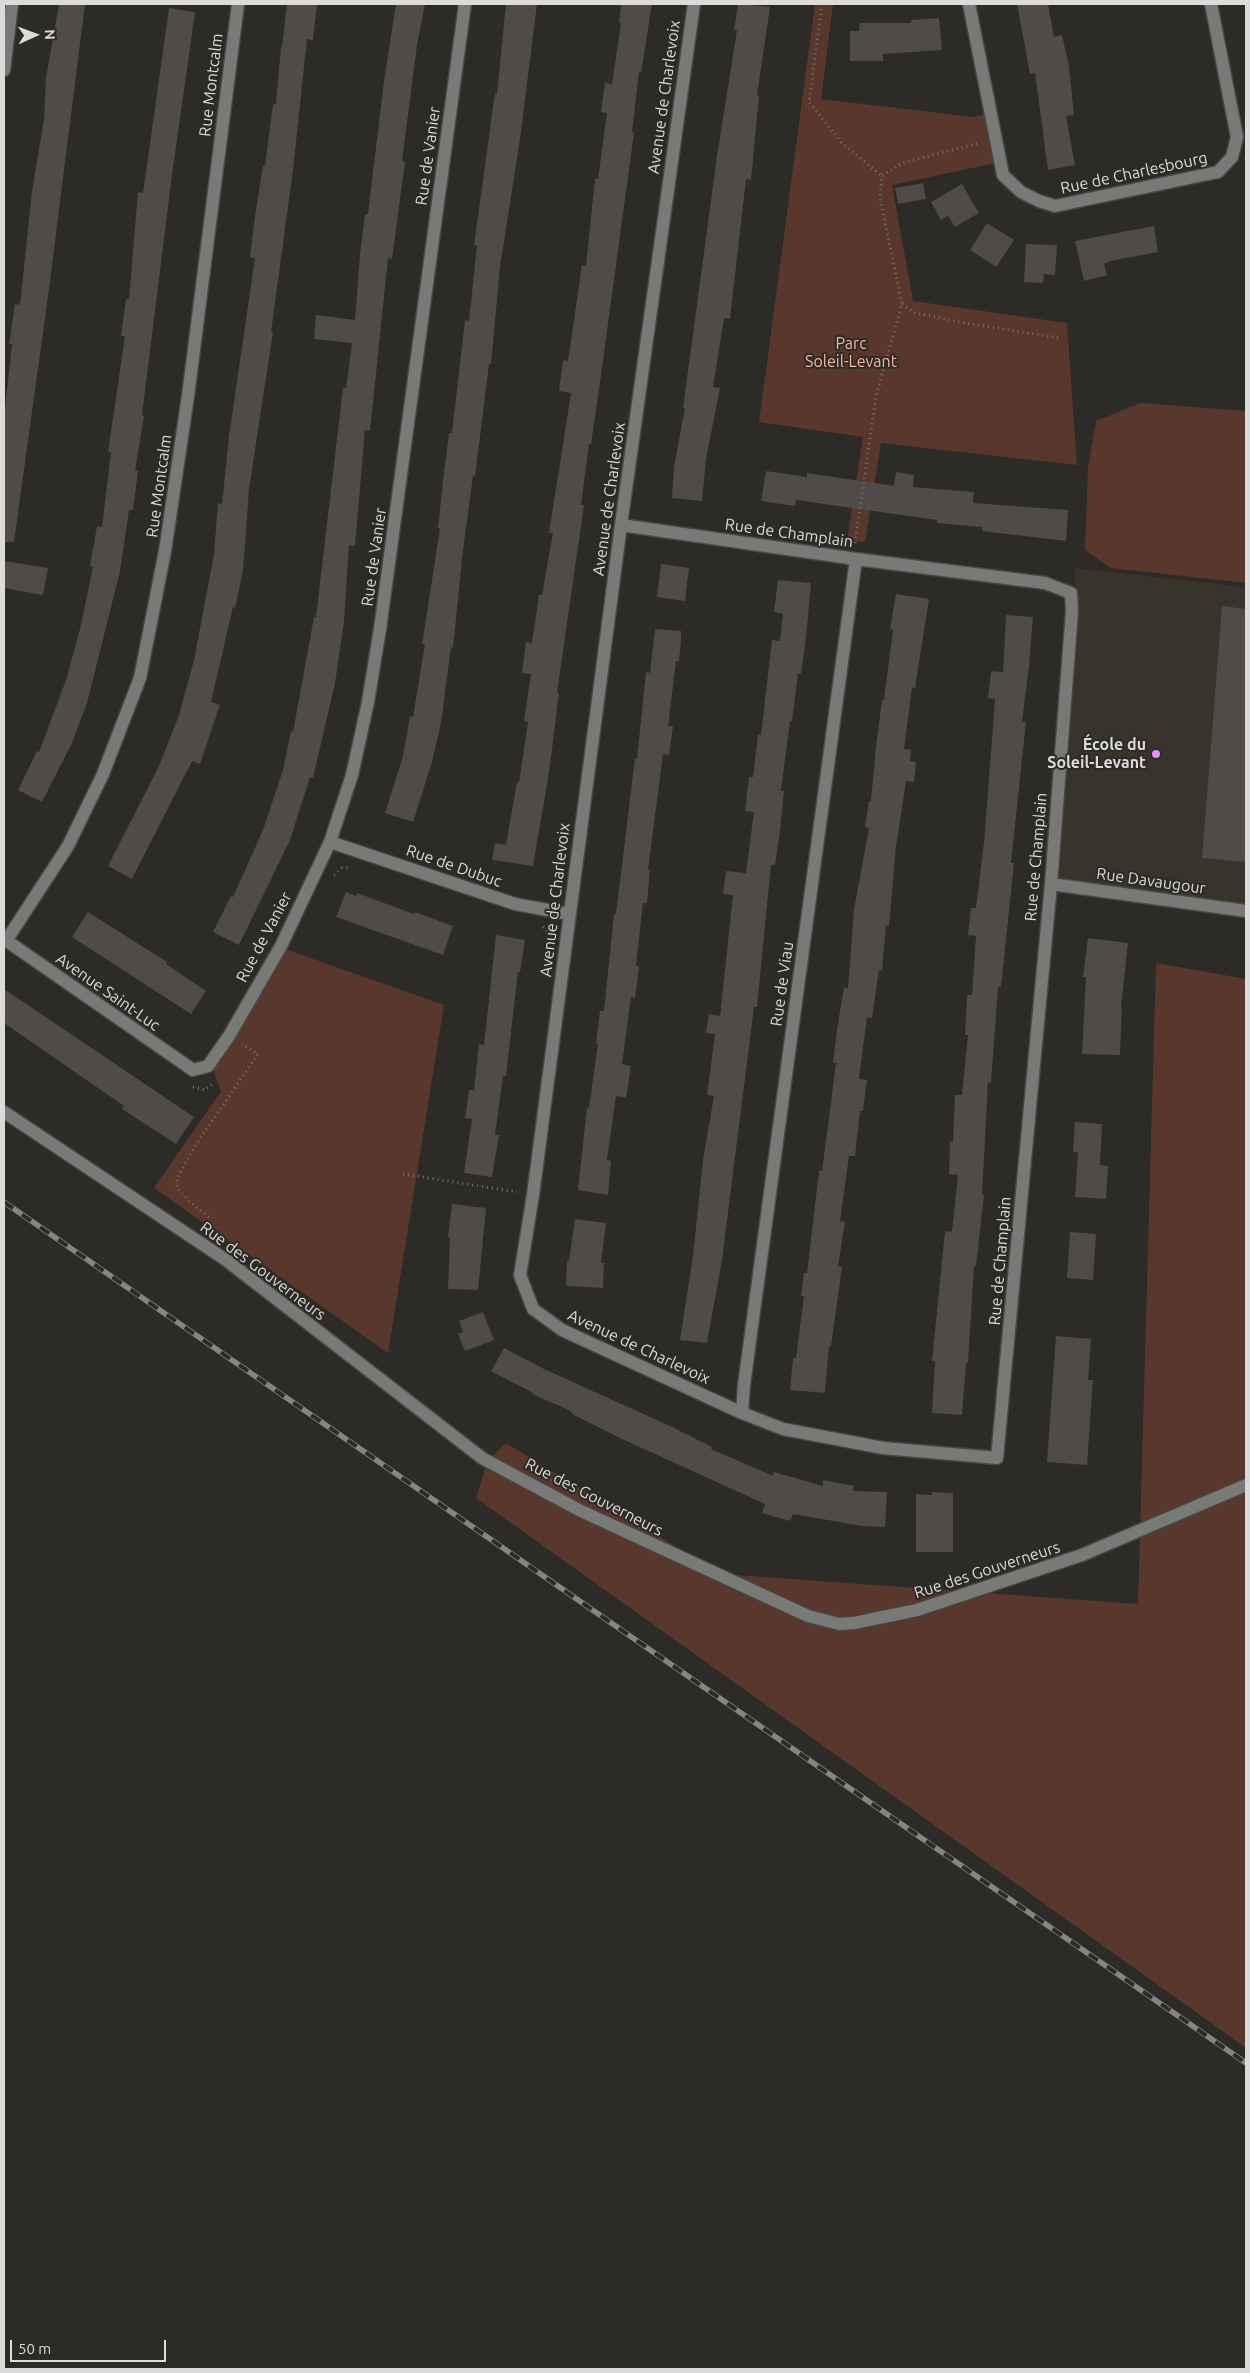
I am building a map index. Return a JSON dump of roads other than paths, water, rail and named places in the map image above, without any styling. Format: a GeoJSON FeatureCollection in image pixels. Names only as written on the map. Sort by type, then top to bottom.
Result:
{"type":"FeatureCollection","features":[{"type":"Feature","properties":{"kind":"street"},"geometry":{"type":"LineString","coordinates":[[4,70],[12,4]]}},
{"type":"Feature","properties":{"kind":"street","name":"Rue Montcalm"},"geometry":{"type":"LineString","coordinates":[[5,940],[68,846],[104,774],[140,678],[165,551],[188,396],[238,4]]}},
{"type":"Feature","properties":{"kind":"street","name":"Rue de Vanier"},"geometry":{"type":"LineString","coordinates":[[194,1070],[208,1066],[229,1036],[281,946],[330,842],[352,775],[368,702],[380,628],[465,4]]}},
{"type":"Feature","properties":{"kind":"street","name":"Avenue de Charlevoix"},"geometry":{"type":"LineString","coordinates":[[694,4],[621,525],[533,1195],[520,1275],[533,1309],[562,1330],[742,1414],[783,1429],[882,1448],[997,1458]]}},
{"type":"Feature","properties":{"kind":"street","name":"Rue de Charlesbourg"},"geometry":{"type":"LineString","coordinates":[[969,4],[1003,175],[1021,192],[1055,206],[1218,172],[1232,157],[1238,137],[1211,4]]}},
{"type":"Feature","properties":{"kind":"street","name":"Rue de Champlain"},"geometry":{"type":"LineString","coordinates":[[621,525],[856,559],[1045,583],[1071,593],[1072,611],[1051,884],[997,1458]]}},
{"type":"Feature","properties":{"kind":"street","name":"Rue de Viau"},"geometry":{"type":"LineString","coordinates":[[742,1414],[744,1385],[856,559]]}},
{"type":"Feature","properties":{"kind":"street","name":"Rue de Dubuc"},"geometry":{"type":"LineString","coordinates":[[330,842],[515,904],[569,914]]}},
{"type":"Feature","properties":{"kind":"street","name":"Rue Davaugour"},"geometry":{"type":"LineString","coordinates":[[1051,884],[1246,911]]}},
{"type":"Feature","properties":{"kind":"street","name":"Avenue Saint-Luc"},"geometry":{"type":"LineString","coordinates":[[5,940],[194,1070]]}},
{"type":"Feature","properties":{"kind":"street","name":"Rue des Gouverneurs"},"geometry":{"type":"LineString","coordinates":[[4,1112],[226,1260],[482,1458],[579,1510],[808,1616],[839,1624],[854,1623],[917,1610],[1082,1555],[1246,1485]]}},
{"type":"Feature","properties":{"kind":"railway"},"geometry":{"type":"LineString","coordinates":[[4,1202],[1246,2063]]}},
{"type":"Feature","properties":{"kind":"place","name":"École du Soleil-Levant"},"geometry":{"type":"Point","coordinates":[1156,754]}},
{"type":"Feature","properties":{"kind":"park label","name":"Parc Soleil-Levant"},"geometry":{"type":"Point","coordinates":[851,353]}}]}
